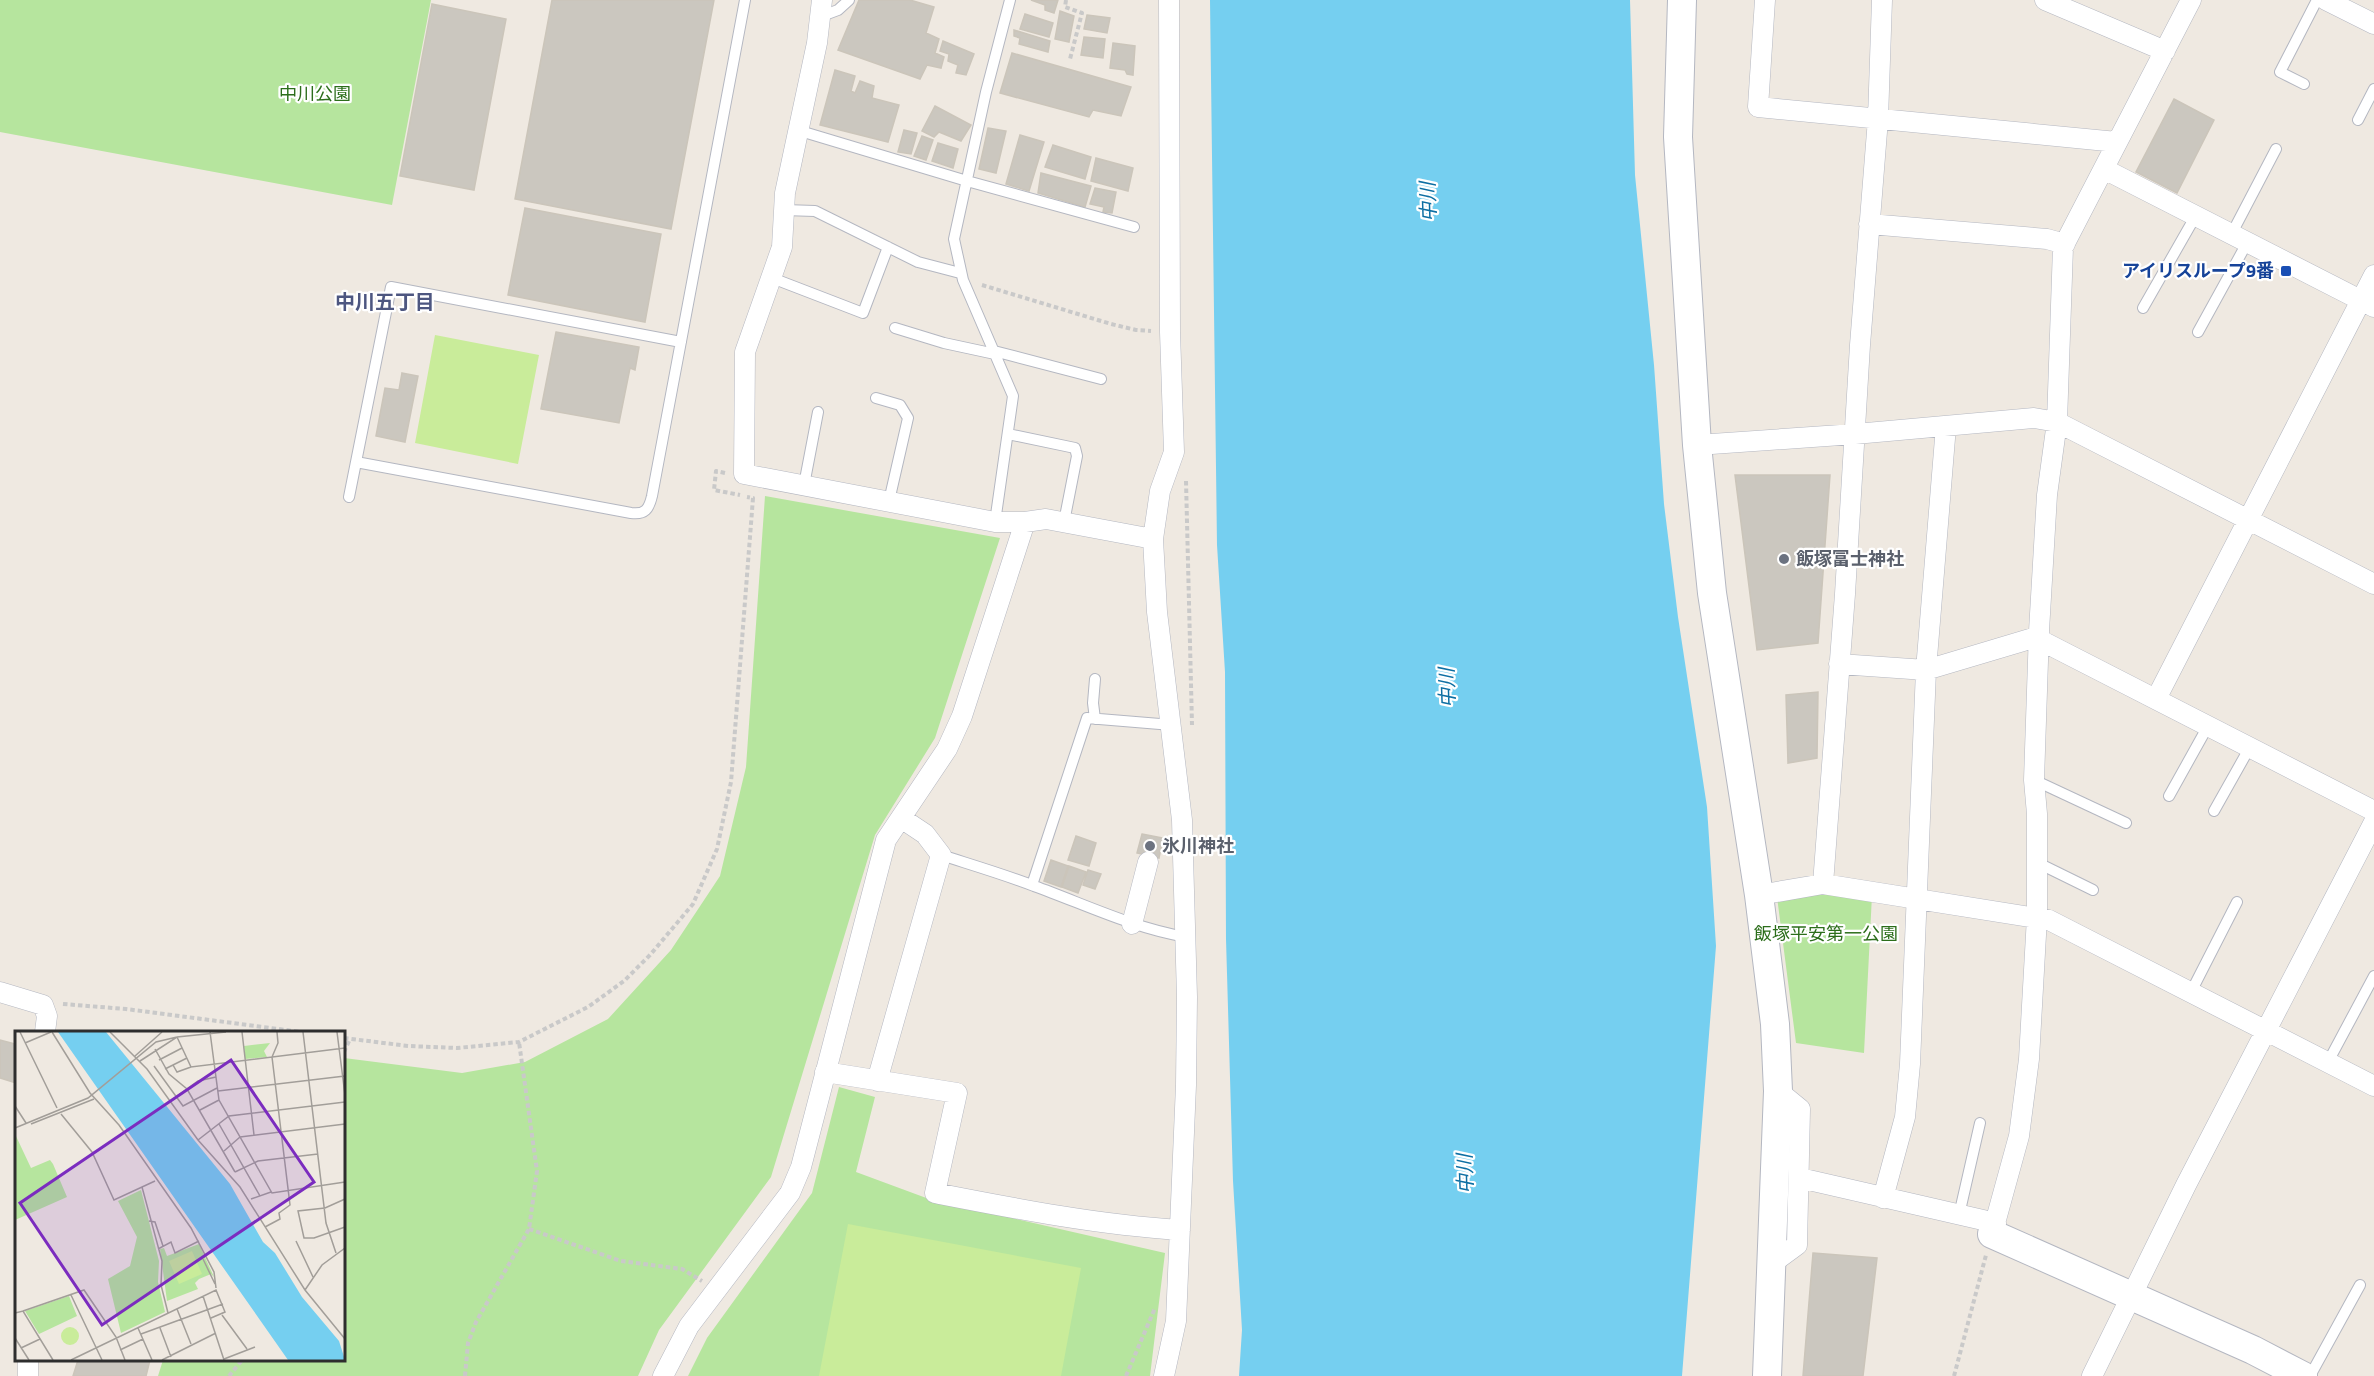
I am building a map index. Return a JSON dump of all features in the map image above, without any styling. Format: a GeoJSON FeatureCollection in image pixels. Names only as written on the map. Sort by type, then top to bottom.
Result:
{"type":"FeatureCollection","features":[{"type":"Feature","properties":{"kind":"street"},"geometry":{"type":"LineString","coordinates":[[1164,1376],[1176,1321],[1186,1085],[1186,937],[1182,820],[1157,612],[1153,539],[1160,491],[1174,452],[1170,332],[1169,0]]}},
{"type":"Feature","properties":{"kind":"street"},"geometry":{"type":"LineString","coordinates":[[1682,0],[1678,137],[1697,445],[1712,593],[1759,895],[1775,1024],[1778,1091],[1767,1376]]}},
{"type":"Feature","properties":{"kind":"street"},"geometry":{"type":"LineString","coordinates":[[1765,0],[1758,107],[2117,142]]}},
{"type":"Feature","properties":{"kind":"street"},"geometry":{"type":"LineString","coordinates":[[1823,884],[1878,119],[1882,0]]}},
{"type":"Feature","properties":{"kind":"street"},"geometry":{"type":"LineString","coordinates":[[2045,0],[2165,51]]}},
{"type":"Feature","properties":{"kind":"street"},"geometry":{"type":"LineString","coordinates":[[1994,1228],[2019,1136],[2029,1059],[2037,917],[2037,814],[2034,780],[2040,638],[2047,495],[2057,422],[2065,244],[2191,0]]}},
{"type":"Feature","properties":{"kind":"street"},"geometry":{"type":"LineString","coordinates":[[2326,0],[2374,24]]}},
{"type":"Feature","properties":{"kind":"street"},"geometry":{"type":"LineString","coordinates":[[822,8],[787,184],[782,247],[745,352],[744,474],[995,522],[1046,519],[1153,539]]}},
{"type":"Feature","properties":{"kind":"street"},"geometry":{"type":"LineString","coordinates":[[2104,169],[2367,304]]}},
{"type":"Feature","properties":{"kind":"street"},"geometry":{"type":"LineString","coordinates":[[1869,224],[2047,239],[2065,244]]}},
{"type":"Feature","properties":{"kind":"street"},"geometry":{"type":"LineString","coordinates":[[2156,699],[2248,520],[2367,304],[2374,275]]}},
{"type":"Feature","properties":{"kind":"street"},"geometry":{"type":"LineString","coordinates":[[1697,445],[2034,418],[2057,422],[2374,584]]}},
{"type":"Feature","properties":{"kind":"street"},"geometry":{"type":"LineString","coordinates":[[1883,1198],[1905,1118],[1910,1064],[1926,670],[1946,426]]}},
{"type":"Feature","properties":{"kind":"street"},"geometry":{"type":"LineString","coordinates":[[663,1376],[689,1326],[790,1193],[801,1167],[886,840],[947,749],[962,716],[1025,522]]}},
{"type":"Feature","properties":{"kind":"street"},"geometry":{"type":"LineString","coordinates":[[1839,664],[1926,670],[2040,638],[2374,811]]}},
{"type":"Feature","properties":{"kind":"street"},"geometry":{"type":"LineString","coordinates":[[877,1081],[942,855],[925,834],[901,818]]}},
{"type":"Feature","properties":{"kind":"street"},"geometry":{"type":"LineString","coordinates":[[2092,1376],[2131,1295],[2374,822]]}},
{"type":"Feature","properties":{"kind":"street"},"geometry":{"type":"LineString","coordinates":[[1131,924],[1148,862]]}},
{"type":"Feature","properties":{"kind":"street"},"geometry":{"type":"LineString","coordinates":[[1759,895],[1823,884],[2049,920],[2328,1062],[2372,1079]]}},
{"type":"Feature","properties":{"kind":"street"},"geometry":{"type":"LineString","coordinates":[[0,992],[43,1005],[47,1016],[45,1031]]}},
{"type":"Feature","properties":{"kind":"street"},"geometry":{"type":"LineString","coordinates":[[825,1072],[957,1093],[935,1193],[1039,1213],[1139,1228],[1180,1230]]}},
{"type":"Feature","properties":{"kind":"street"},"geometry":{"type":"LineString","coordinates":[[1771,1264],[1797,1245],[1800,1178],[1800,1109],[1778,1091]]}},
{"type":"Feature","properties":{"kind":"street"},"geometry":{"type":"LineString","coordinates":[[1800,1178],[1959,1215],[1994,1228],[2303,1376]]}},
{"type":"Feature","properties":{"kind":"lane"},"geometry":{"type":"LineString","coordinates":[[356,462],[640,514],[650,505],[745,0]]}},
{"type":"Feature","properties":{"kind":"lane"},"geometry":{"type":"LineString","coordinates":[[822,8],[838,10],[849,0]]}},
{"type":"Feature","properties":{"kind":"lane"},"geometry":{"type":"LineString","coordinates":[[995,522],[1013,396],[962,276],[954,239],[1010,0]]}},
{"type":"Feature","properties":{"kind":"lane"},"geometry":{"type":"LineString","coordinates":[[2304,84],[2280,72],[2317,0]]}},
{"type":"Feature","properties":{"kind":"lane"},"geometry":{"type":"LineString","coordinates":[[2358,120],[2374,89]]}},
{"type":"Feature","properties":{"kind":"lane"},"geometry":{"type":"LineString","coordinates":[[797,130],[967,181],[1134,227]]}},
{"type":"Feature","properties":{"kind":"lane"},"geometry":{"type":"LineString","coordinates":[[2198,332],[2276,149]]}},
{"type":"Feature","properties":{"kind":"lane"},"geometry":{"type":"LineString","coordinates":[[784,210],[815,211],[918,262],[962,276]]}},
{"type":"Feature","properties":{"kind":"lane"},"geometry":{"type":"LineString","coordinates":[[2144,308],[2195,217]]}},
{"type":"Feature","properties":{"kind":"lane"},"geometry":{"type":"LineString","coordinates":[[772,278],[863,313],[888,247]]}},
{"type":"Feature","properties":{"kind":"lane"},"geometry":{"type":"LineString","coordinates":[[349,497],[391,287],[681,342]]}},
{"type":"Feature","properties":{"kind":"lane"},"geometry":{"type":"LineString","coordinates":[[895,328],[944,343],[1101,379]]}},
{"type":"Feature","properties":{"kind":"lane"},"geometry":{"type":"LineString","coordinates":[[876,398],[900,405],[908,418],[889,501]]}},
{"type":"Feature","properties":{"kind":"lane"},"geometry":{"type":"LineString","coordinates":[[804,485],[818,412]]}},
{"type":"Feature","properties":{"kind":"lane"},"geometry":{"type":"LineString","coordinates":[[1008,434],[1075,448],[1077,456],[1064,522]]}},
{"type":"Feature","properties":{"kind":"lane"},"geometry":{"type":"LineString","coordinates":[[1095,679],[1093,703],[1095,719]]}},
{"type":"Feature","properties":{"kind":"lane"},"geometry":{"type":"LineString","coordinates":[[1032,885],[1087,718],[1172,725]]}},
{"type":"Feature","properties":{"kind":"lane"},"geometry":{"type":"LineString","coordinates":[[2169,796],[2208,726]]}},
{"type":"Feature","properties":{"kind":"lane"},"geometry":{"type":"LineString","coordinates":[[2214,811],[2250,747]]}},
{"type":"Feature","properties":{"kind":"lane"},"geometry":{"type":"LineString","coordinates":[[2034,780],[2126,823]]}},
{"type":"Feature","properties":{"kind":"lane"},"geometry":{"type":"LineString","coordinates":[[942,855],[1032,885],[1131,924],[1161,933],[1186,937]]}},
{"type":"Feature","properties":{"kind":"lane"},"geometry":{"type":"LineString","coordinates":[[2036,862],[2093,890]]}},
{"type":"Feature","properties":{"kind":"lane"},"geometry":{"type":"LineString","coordinates":[[2191,992],[2237,902]]}},
{"type":"Feature","properties":{"kind":"lane"},"geometry":{"type":"LineString","coordinates":[[2328,1062],[2374,976]]}},
{"type":"Feature","properties":{"kind":"lane"},"geometry":{"type":"LineString","coordinates":[[1959,1215],[1980,1123]]}},
{"type":"Feature","properties":{"kind":"lane"},"geometry":{"type":"LineString","coordinates":[[2310,1376],[2360,1285]]}},
{"type":"Feature","properties":{"kind":"path"},"geometry":{"type":"LineString","coordinates":[[1066,0],[1065,7],[1082,13],[1070,58]]}},
{"type":"Feature","properties":{"kind":"path"},"geometry":{"type":"LineString","coordinates":[[962,276],[1136,330]]}},
{"type":"Feature","properties":{"kind":"path"},"geometry":{"type":"LineString","coordinates":[[345,1038],[408,1046],[457,1048],[519,1042],[588,1007],[624,981],[650,955],[693,904],[717,849],[731,782],[753,498],[714,490],[716,471],[744,474]]}},
{"type":"Feature","properties":{"kind":"path"},"geometry":{"type":"LineString","coordinates":[[1186,477],[1192,727]]}},
{"type":"Feature","properties":{"kind":"path"},"geometry":{"type":"LineString","coordinates":[[43,1005],[60,1003],[126,1009],[292,1031]]}},
{"type":"Feature","properties":{"kind":"path"},"geometry":{"type":"LineString","coordinates":[[345,1050],[350,1039]]}},
{"type":"Feature","properties":{"kind":"path"},"geometry":{"type":"LineString","coordinates":[[465,1376],[468,1343],[476,1322],[529,1229],[537,1171],[519,1042]]}},
{"type":"Feature","properties":{"kind":"path"},"geometry":{"type":"LineString","coordinates":[[1954,1376],[1973,1297],[1994,1228]]}},
{"type":"Feature","properties":{"kind":"path"},"geometry":{"type":"LineString","coordinates":[[529,1229],[621,1262],[682,1269],[716,1291]]}},
{"type":"Feature","properties":{"kind":"path"},"geometry":{"type":"LineString","coordinates":[[1126,1376],[1153,1318],[1158,1297]]}},
{"type":"Feature","properties":{"kind":"path"},"geometry":{"type":"LineString","coordinates":[[229,1376],[240,1361]]}},
{"type":"Feature","properties":{"kind":"green space","name":"中川公園"},"geometry":{"type":"Polygon","coordinates":[[[0,0],[431,0],[392,205],[0,132],[0,0]]]}},
{"type":"Feature","properties":{"kind":"green space"},"geometry":{"type":"Polygon","coordinates":[[[435,335],[539,355],[518,464],[415,443],[435,335]]]}},
{"type":"Feature","properties":{"kind":"green space"},"geometry":{"type":"Polygon","coordinates":[[[765,496],[1000,538],[935,738],[875,835],[771,1177],[659,1330],[638,1376],[158,1376],[163,1361],[345,1361],[345,1058],[462,1073],[525,1062],[608,1019],[671,950],[720,876],[746,767],[765,496]]]}},
{"type":"Feature","properties":{"kind":"green space","name":"飯塚平安第一公園"},"geometry":{"type":"Polygon","coordinates":[[[1822,888],[1872,895],[1864,1053],[1796,1043],[1777,897],[1822,888]]]}},
{"type":"Feature","properties":{"kind":"green space"},"geometry":{"type":"Polygon","coordinates":[[[839,1087],[875,1097],[856,1172],[929,1199],[1165,1253],[1150,1376],[688,1376],[707,1338],[812,1193],[839,1087]]]}},
{"type":"Feature","properties":{"kind":"green space"},"geometry":{"type":"Polygon","coordinates":[[[848,1224],[1081,1268],[1061,1376],[819,1376],[848,1224]]]}},
{"type":"Feature","properties":{"kind":"water","name":"中川"},"geometry":{"type":"Polygon","coordinates":[[[1210,0],[1630,0],[1635,175],[1654,365],[1664,504],[1678,617],[1707,807],[1716,946],[1682,1376],[1239,1376],[1242,1330],[1233,1181],[1226,939],[1225,672],[1217,545],[1210,0]]]}},
{"type":"Feature","properties":{"kind":"building"},"geometry":{"type":"Polygon","coordinates":[[[552,0],[714,0],[671,229],[515,199],[552,0]]]}},
{"type":"Feature","properties":{"kind":"building"},"geometry":{"type":"Polygon","coordinates":[[[859,0],[910,0],[934,7],[926,33],[939,39],[935,53],[944,57],[941,68],[927,65],[920,79],[838,50],[859,0]]]}},
{"type":"Feature","properties":{"kind":"building"},"geometry":{"type":"Polygon","coordinates":[[[1031,0],[1058,0],[1054,13],[1045,10],[1045,5],[1031,0]]]}},
{"type":"Feature","properties":{"kind":"building"},"geometry":{"type":"Polygon","coordinates":[[[432,4],[506,19],[474,190],[400,176],[432,4]]]}},
{"type":"Feature","properties":{"kind":"building"},"geometry":{"type":"Polygon","coordinates":[[[1060,11],[1074,16],[1069,42],[1055,39],[1060,11]]]}},
{"type":"Feature","properties":{"kind":"building"},"geometry":{"type":"Polygon","coordinates":[[[1025,14],[1053,23],[1049,37],[1020,29],[1025,14]]]}},
{"type":"Feature","properties":{"kind":"building"},"geometry":{"type":"Polygon","coordinates":[[[1087,15],[1110,18],[1107,33],[1084,29],[1087,15]]]}},
{"type":"Feature","properties":{"kind":"building"},"geometry":{"type":"Polygon","coordinates":[[[1014,30],[1050,41],[1048,52],[1019,44],[1020,38],[1014,36],[1014,30]]]}},
{"type":"Feature","properties":{"kind":"building"},"geometry":{"type":"Polygon","coordinates":[[[1084,37],[1105,39],[1103,58],[1081,55],[1084,37]]]}},
{"type":"Feature","properties":{"kind":"building"},"geometry":{"type":"Polygon","coordinates":[[[943,41],[974,54],[966,75],[956,73],[958,65],[948,61],[949,54],[940,51],[943,41]]]}},
{"type":"Feature","properties":{"kind":"building"},"geometry":{"type":"Polygon","coordinates":[[[1113,43],[1135,46],[1133,75],[1127,74],[1125,70],[1110,68],[1113,43]]]}},
{"type":"Feature","properties":{"kind":"building"},"geometry":{"type":"Polygon","coordinates":[[[1012,53],[1131,87],[1121,116],[1093,110],[1089,117],[1000,93],[1012,53]]]}},
{"type":"Feature","properties":{"kind":"building"},"geometry":{"type":"Polygon","coordinates":[[[835,70],[855,76],[851,91],[855,93],[860,81],[874,86],[872,98],[899,105],[888,142],[820,125],[835,70]]]}},
{"type":"Feature","properties":{"kind":"building"},"geometry":{"type":"Polygon","coordinates":[[[2174,99],[2214,120],[2177,193],[2136,172],[2174,99]]]}},
{"type":"Feature","properties":{"kind":"building"},"geometry":{"type":"Polygon","coordinates":[[[935,106],[971,125],[961,141],[939,132],[934,137],[922,131],[935,106]]]}},
{"type":"Feature","properties":{"kind":"building"},"geometry":{"type":"Polygon","coordinates":[[[988,128],[1006,131],[996,173],[979,169],[988,128]]]}},
{"type":"Feature","properties":{"kind":"building"},"geometry":{"type":"Polygon","coordinates":[[[904,130],[917,133],[911,154],[898,152],[904,130]]]}},
{"type":"Feature","properties":{"kind":"building"},"geometry":{"type":"Polygon","coordinates":[[[1020,135],[1044,142],[1029,191],[1006,184],[1020,135]]]}},
{"type":"Feature","properties":{"kind":"building"},"geometry":{"type":"Polygon","coordinates":[[[922,136],[933,140],[926,160],[914,156],[922,136]]]}},
{"type":"Feature","properties":{"kind":"building"},"geometry":{"type":"Polygon","coordinates":[[[938,143],[958,149],[953,168],[932,161],[938,143]]]}},
{"type":"Feature","properties":{"kind":"building"},"geometry":{"type":"Polygon","coordinates":[[[1053,145],[1091,157],[1085,179],[1045,167],[1053,145]]]}},
{"type":"Feature","properties":{"kind":"building"},"geometry":{"type":"Polygon","coordinates":[[[1096,158],[1133,168],[1128,191],[1091,181],[1096,158]]]}},
{"type":"Feature","properties":{"kind":"building"},"geometry":{"type":"Polygon","coordinates":[[[1041,173],[1091,186],[1085,207],[1038,193],[1041,173]]]}},
{"type":"Feature","properties":{"kind":"building"},"geometry":{"type":"Polygon","coordinates":[[[1095,188],[1116,192],[1112,213],[1103,212],[1104,207],[1090,204],[1095,188]]]}},
{"type":"Feature","properties":{"kind":"building"},"geometry":{"type":"Polygon","coordinates":[[[525,208],[661,234],[645,322],[508,295],[525,208]]]}},
{"type":"Feature","properties":{"kind":"building"},"geometry":{"type":"Polygon","coordinates":[[[556,332],[639,347],[635,370],[630,368],[619,423],[541,409],[556,332]]]}},
{"type":"Feature","properties":{"kind":"building"},"geometry":{"type":"Polygon","coordinates":[[[402,373],[418,376],[405,442],[376,436],[385,388],[399,390],[402,373]]]}},
{"type":"Feature","properties":{"kind":"building","name":"飯塚冨士神社"},"geometry":{"type":"Polygon","coordinates":[[[1735,475],[1830,475],[1818,643],[1757,650],[1735,475]]]}},
{"type":"Feature","properties":{"kind":"building"},"geometry":{"type":"Polygon","coordinates":[[[1818,692],[1817,758],[1788,763],[1786,695],[1818,692]]]}},
{"type":"Feature","properties":{"kind":"building"},"geometry":{"type":"Polygon","coordinates":[[[1142,834],[1163,838],[1159,858],[1137,853],[1142,834]]]}},
{"type":"Feature","properties":{"kind":"building"},"geometry":{"type":"Polygon","coordinates":[[[1076,836],[1096,843],[1089,866],[1068,860],[1076,836]]]}},
{"type":"Feature","properties":{"kind":"building"},"geometry":{"type":"Polygon","coordinates":[[[1051,860],[1068,866],[1061,887],[1044,881],[1051,860]]]}},
{"type":"Feature","properties":{"kind":"building"},"geometry":{"type":"Polygon","coordinates":[[[1069,866],[1086,872],[1078,893],[1062,887],[1069,866]]]}},
{"type":"Feature","properties":{"kind":"building"},"geometry":{"type":"Polygon","coordinates":[[[1088,870],[1101,874],[1095,889],[1083,885],[1088,870]]]}},
{"type":"Feature","properties":{"kind":"building"},"geometry":{"type":"Polygon","coordinates":[[[0,1040],[15,1044],[15,1083],[0,1078],[0,1040]]]}},
{"type":"Feature","properties":{"kind":"building"},"geometry":{"type":"Polygon","coordinates":[[[1813,1253],[1877,1258],[1863,1376],[1803,1376],[1813,1253]]]}},
{"type":"Feature","properties":{"kind":"building"},"geometry":{"type":"Polygon","coordinates":[[[78,1361],[150,1361],[146,1376],[73,1376],[78,1361]]]}},
{"type":"Feature","properties":{"kind":"place","name":"アイリスループ9番"},"geometry":{"type":"Point","coordinates":[2286,271]}},
{"type":"Feature","properties":{"kind":"place","name":"飯塚冨士神社"},"geometry":{"type":"Point","coordinates":[1784,559]}},
{"type":"Feature","properties":{"kind":"place","name":"氷川神社"},"geometry":{"type":"Point","coordinates":[1150,846]}},
{"type":"Feature","properties":{"kind":"district","name":"中川五丁目"},"geometry":{"type":"Point","coordinates":[385,302]}}]}
